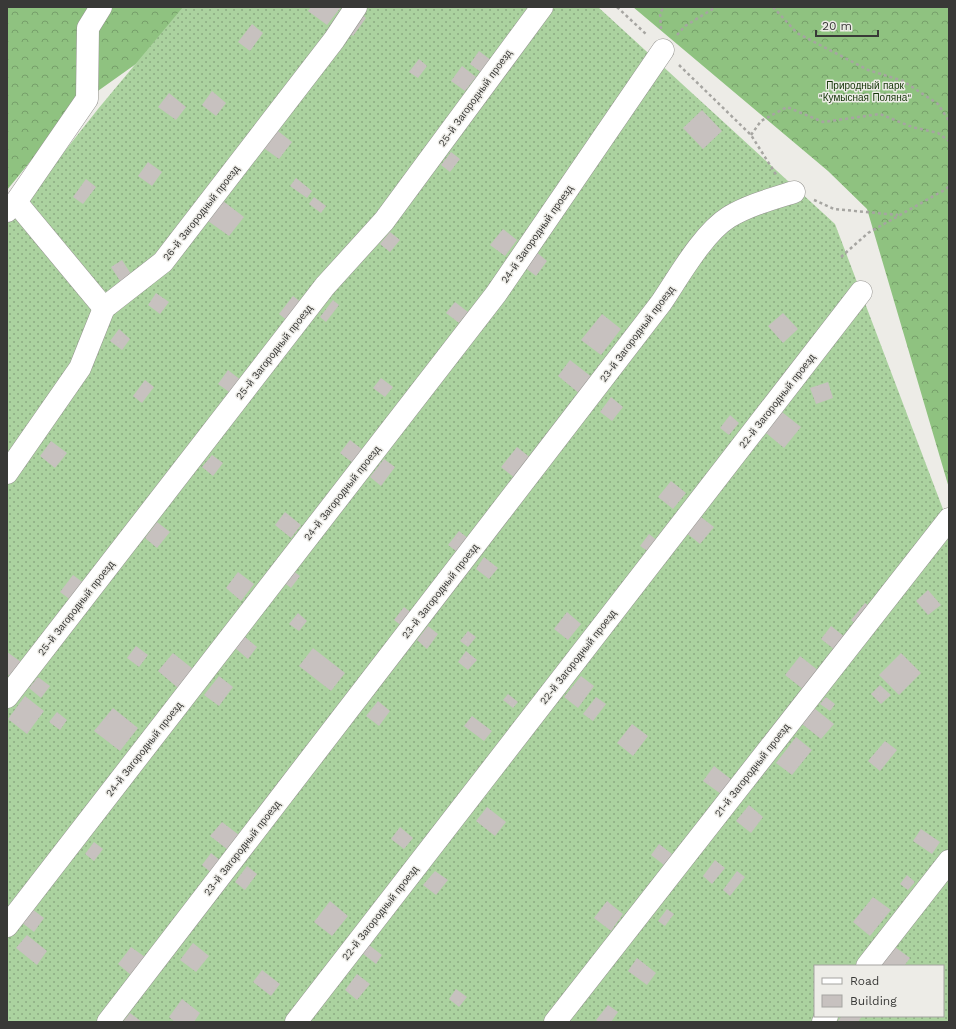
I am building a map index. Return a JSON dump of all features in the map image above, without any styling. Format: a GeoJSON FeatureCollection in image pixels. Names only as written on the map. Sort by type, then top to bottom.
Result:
{"type":"FeatureCollection","features":[{"type":"Feature","properties":{"kind":"lane"},"geometry":{"type":"LineString","coordinates":[[7,473],[80,368],[104,308],[12,207],[87,99],[88,28],[101,7]]}},
{"type":"Feature","properties":{"kind":"lane","name":"26-й Загородный проезд"},"geometry":{"type":"LineString","coordinates":[[104,308],[163,262],[334,40],[356,7]]}},
{"type":"Feature","properties":{"kind":"lane","name":"25-й Загородный проезд"},"geometry":{"type":"LineString","coordinates":[[7,697],[325,286],[384,221],[542,7]]}},
{"type":"Feature","properties":{"kind":"lane","name":"24-й Загородный проезд"},"geometry":{"type":"LineString","coordinates":[[7,926],[496,294],[663,50]]}},
{"type":"Feature","properties":{"kind":"lane","name":"23-й Загородный проезд"},"geometry":{"type":"LineString","coordinates":[[108,1022],[656,310],[711,232],[728,218],[758,204],[794,192]]}},
{"type":"Feature","properties":{"kind":"lane","name":"22-й Загородный проезд"},"geometry":{"type":"LineString","coordinates":[[296,1022],[861,292]]}},
{"type":"Feature","properties":{"kind":"lane","name":"21-й Загородный проезд"},"geometry":{"type":"LineString","coordinates":[[555,1022],[949,519]]}},
{"type":"Feature","properties":{"kind":"lane"},"geometry":{"type":"LineString","coordinates":[[868,965],[949,861]]}},
{"type":"Feature","properties":{"kind":"path"},"geometry":{"type":"LineString","coordinates":[[617,7],[751,135],[778,177],[794,192],[834,209],[898,216]]}},
{"type":"Feature","properties":{"kind":"path"},"geometry":{"type":"LineString","coordinates":[[663,50],[685,26],[716,7]]}},
{"type":"Feature","properties":{"kind":"path"},"geometry":{"type":"LineString","coordinates":[[773,7],[797,33],[868,70],[903,81],[938,104],[949,121]]}},
{"type":"Feature","properties":{"kind":"path"},"geometry":{"type":"LineString","coordinates":[[751,135],[761,121],[787,107],[823,122],[880,114],[912,127],[938,133],[949,141]]}},
{"type":"Feature","properties":{"kind":"path"},"geometry":{"type":"LineString","coordinates":[[841,257],[868,233],[948,190],[949,186]]}},
{"type":"Feature","properties":{"kind":"green space"},"geometry":{"type":"Polygon","coordinates":[[[7,7],[216,7],[74,108],[7,190],[7,7]]]}},
{"type":"Feature","properties":{"kind":"green space"},"geometry":{"type":"Polygon","coordinates":[[[183,7],[598,7],[835,224],[949,525],[949,1022],[7,1022],[7,224],[98,109],[183,7]]]}},
{"type":"Feature","properties":{"kind":"green space","name":"Природный парк \"Кумысная Поляна\""},"geometry":{"type":"Polygon","coordinates":[[[633,7],[949,7],[949,488],[867,209],[828,171],[633,7]]]}},
{"type":"Feature","properties":{"kind":"building"},"geometry":{"type":"Polygon","coordinates":[[[311,7],[341,7],[327,25],[308,11],[311,7]]]}},
{"type":"Feature","properties":{"kind":"building"},"geometry":{"type":"Polygon","coordinates":[[[359,12],[366,18],[353,36],[345,30],[359,12]]]}},
{"type":"Feature","properties":{"kind":"building"},"geometry":{"type":"Polygon","coordinates":[[[252,24],[263,33],[250,51],[238,42],[252,24]]]}},
{"type":"Feature","properties":{"kind":"building"},"geometry":{"type":"Polygon","coordinates":[[[479,51],[492,61],[482,73],[470,64],[479,51]]]}},
{"type":"Feature","properties":{"kind":"building"},"geometry":{"type":"Polygon","coordinates":[[[419,59],[427,66],[418,78],[409,72],[419,59]]]}},
{"type":"Feature","properties":{"kind":"building"},"geometry":{"type":"Polygon","coordinates":[[[462,66],[476,77],[465,91],[451,81],[462,66]]]}},
{"type":"Feature","properties":{"kind":"building"},"geometry":{"type":"Polygon","coordinates":[[[212,91],[226,103],[216,116],[202,105],[212,91]]]}},
{"type":"Feature","properties":{"kind":"building"},"geometry":{"type":"Polygon","coordinates":[[[169,93],[186,107],[176,120],[158,107],[169,93]]]}},
{"type":"Feature","properties":{"kind":"building"},"geometry":{"type":"Polygon","coordinates":[[[702,110],[722,131],[703,149],[683,128],[702,110]]]}},
{"type":"Feature","properties":{"kind":"building"},"geometry":{"type":"Polygon","coordinates":[[[274,128],[292,142],[279,159],[261,146],[274,128]]]}},
{"type":"Feature","properties":{"kind":"building"},"geometry":{"type":"Polygon","coordinates":[[[451,152],[460,159],[450,172],[441,165],[451,152]]]}},
{"type":"Feature","properties":{"kind":"building"},"geometry":{"type":"Polygon","coordinates":[[[148,162],[162,172],[152,186],[138,176],[148,162]]]}},
{"type":"Feature","properties":{"kind":"building"},"geometry":{"type":"Polygon","coordinates":[[[296,178],[312,191],[307,198],[290,186],[296,178]]]}},
{"type":"Feature","properties":{"kind":"building"},"geometry":{"type":"Polygon","coordinates":[[[86,179],[96,187],[83,204],[73,197],[86,179]]]}},
{"type":"Feature","properties":{"kind":"building"},"geometry":{"type":"Polygon","coordinates":[[[314,197],[326,206],[321,213],[309,204],[314,197]]]}},
{"type":"Feature","properties":{"kind":"building"},"geometry":{"type":"Polygon","coordinates":[[[223,201],[244,217],[229,236],[208,221],[223,201]]]}},
{"type":"Feature","properties":{"kind":"building"},"geometry":{"type":"Polygon","coordinates":[[[503,229],[517,240],[505,256],[490,245],[503,229]]]}},
{"type":"Feature","properties":{"kind":"building"},"geometry":{"type":"Polygon","coordinates":[[[390,232],[400,240],[390,252],[380,244],[390,232]]]}},
{"type":"Feature","properties":{"kind":"building"},"geometry":{"type":"Polygon","coordinates":[[[535,251],[547,261],[536,276],[523,266],[535,251]]]}},
{"type":"Feature","properties":{"kind":"building"},"geometry":{"type":"Polygon","coordinates":[[[122,260],[133,277],[122,284],[111,267],[122,260]]]}},
{"type":"Feature","properties":{"kind":"building"},"geometry":{"type":"Polygon","coordinates":[[[156,293],[169,302],[160,314],[148,305],[156,293]]]}},
{"type":"Feature","properties":{"kind":"building"},"geometry":{"type":"Polygon","coordinates":[[[293,296],[302,303],[288,321],[279,314],[293,296]]]}},
{"type":"Feature","properties":{"kind":"building"},"geometry":{"type":"Polygon","coordinates":[[[333,300],[339,305],[326,322],[320,317],[333,300]]]}},
{"type":"Feature","properties":{"kind":"building"},"geometry":{"type":"Polygon","coordinates":[[[455,302],[468,312],[459,323],[446,313],[455,302]]]}},
{"type":"Feature","properties":{"kind":"building"},"geometry":{"type":"Polygon","coordinates":[[[783,313],[798,329],[783,343],[768,326],[783,313]]]}},
{"type":"Feature","properties":{"kind":"building"},"geometry":{"type":"Polygon","coordinates":[[[602,314],[621,329],[601,355],[581,340],[602,314]]]}},
{"type":"Feature","properties":{"kind":"building"},"geometry":{"type":"Polygon","coordinates":[[[119,329],[130,339],[122,350],[110,341],[119,329]]]}},
{"type":"Feature","properties":{"kind":"building"},"geometry":{"type":"Polygon","coordinates":[[[570,360],[593,378],[580,394],[558,376],[570,360]]]}},
{"type":"Feature","properties":{"kind":"building"},"geometry":{"type":"Polygon","coordinates":[[[228,370],[242,381],[232,394],[218,384],[228,370]]]}},
{"type":"Feature","properties":{"kind":"building"},"geometry":{"type":"Polygon","coordinates":[[[381,378],[393,387],[385,397],[373,388],[381,378]]]}},
{"type":"Feature","properties":{"kind":"building"},"geometry":{"type":"Polygon","coordinates":[[[145,380],[154,387],[142,403],[133,396],[145,380]]]}},
{"type":"Feature","properties":{"kind":"building"},"geometry":{"type":"Polygon","coordinates":[[[828,382],[833,398],[816,404],[810,388],[828,382]]]}},
{"type":"Feature","properties":{"kind":"building"},"geometry":{"type":"Polygon","coordinates":[[[611,397],[623,407],[612,421],[600,412],[611,397]]]}},
{"type":"Feature","properties":{"kind":"building"},"geometry":{"type":"Polygon","coordinates":[[[782,412],[801,427],[784,448],[766,433],[782,412]]]}},
{"type":"Feature","properties":{"kind":"building"},"geometry":{"type":"Polygon","coordinates":[[[730,415],[739,423],[729,435],[720,428],[730,415]]]}},
{"type":"Feature","properties":{"kind":"building"},"geometry":{"type":"Polygon","coordinates":[[[350,440],[363,450],[353,463],[340,453],[350,440]]]}},
{"type":"Feature","properties":{"kind":"building"},"geometry":{"type":"Polygon","coordinates":[[[51,441],[67,453],[55,468],[40,456],[51,441]]]}},
{"type":"Feature","properties":{"kind":"building"},"geometry":{"type":"Polygon","coordinates":[[[517,447],[532,459],[516,479],[501,467],[517,447]]]}},
{"type":"Feature","properties":{"kind":"building"},"geometry":{"type":"Polygon","coordinates":[[[212,455],[223,463],[213,476],[202,467],[212,455]]]}},
{"type":"Feature","properties":{"kind":"building"},"geometry":{"type":"Polygon","coordinates":[[[384,459],[395,467],[381,486],[370,477],[384,459]]]}},
{"type":"Feature","properties":{"kind":"building"},"geometry":{"type":"Polygon","coordinates":[[[671,481],[686,493],[673,509],[658,497],[671,481]]]}},
{"type":"Feature","properties":{"kind":"building"},"geometry":{"type":"Polygon","coordinates":[[[285,512],[301,525],[291,538],[275,525],[285,512]]]}},
{"type":"Feature","properties":{"kind":"building"},"geometry":{"type":"Polygon","coordinates":[[[697,514],[714,527],[700,544],[684,531],[697,514]]]}},
{"type":"Feature","properties":{"kind":"building"},"geometry":{"type":"Polygon","coordinates":[[[157,522],[170,532],[157,548],[145,538],[157,522]]]}},
{"type":"Feature","properties":{"kind":"building"},"geometry":{"type":"Polygon","coordinates":[[[459,531],[470,540],[460,554],[448,545],[459,531]]]}},
{"type":"Feature","properties":{"kind":"building"},"geometry":{"type":"Polygon","coordinates":[[[649,534],[658,541],[649,552],[640,546],[649,534]]]}},
{"type":"Feature","properties":{"kind":"building"},"geometry":{"type":"Polygon","coordinates":[[[484,557],[498,568],[489,579],[476,569],[484,557]]]}},
{"type":"Feature","properties":{"kind":"building"},"geometry":{"type":"Polygon","coordinates":[[[292,570],[300,576],[291,588],[282,581],[292,570]]]}},
{"type":"Feature","properties":{"kind":"building"},"geometry":{"type":"Polygon","coordinates":[[[238,572],[254,584],[241,601],[226,588],[238,572]]]}},
{"type":"Feature","properties":{"kind":"building"},"geometry":{"type":"Polygon","coordinates":[[[73,575],[85,584],[72,601],[60,592],[73,575]]]}},
{"type":"Feature","properties":{"kind":"building"},"geometry":{"type":"Polygon","coordinates":[[[928,590],[941,605],[928,615],[916,601],[928,590]]]}},
{"type":"Feature","properties":{"kind":"building"},"geometry":{"type":"Polygon","coordinates":[[[865,603],[873,609],[859,627],[851,620],[865,603]]]}},
{"type":"Feature","properties":{"kind":"building"},"geometry":{"type":"Polygon","coordinates":[[[404,607],[417,617],[407,630],[394,620],[404,607]]]}},
{"type":"Feature","properties":{"kind":"building"},"geometry":{"type":"Polygon","coordinates":[[[567,612],[581,624],[568,640],[554,629],[567,612]]]}},
{"type":"Feature","properties":{"kind":"building"},"geometry":{"type":"Polygon","coordinates":[[[298,613],[307,621],[299,631],[289,624],[298,613]]]}},
{"type":"Feature","properties":{"kind":"building"},"geometry":{"type":"Polygon","coordinates":[[[428,626],[438,634],[427,649],[417,640],[428,626]]]}},
{"type":"Feature","properties":{"kind":"building"},"geometry":{"type":"Polygon","coordinates":[[[831,626],[845,637],[835,650],[821,639],[831,626]]]}},
{"type":"Feature","properties":{"kind":"building"},"geometry":{"type":"Polygon","coordinates":[[[468,631],[476,637],[468,647],[460,641],[468,631]]]}},
{"type":"Feature","properties":{"kind":"building"},"geometry":{"type":"Polygon","coordinates":[[[244,636],[257,647],[248,659],[235,648],[244,636]]]}},
{"type":"Feature","properties":{"kind":"building"},"geometry":{"type":"Polygon","coordinates":[[[136,646],[148,655],[139,667],[127,658],[136,646]]]}},
{"type":"Feature","properties":{"kind":"building"},"geometry":{"type":"Polygon","coordinates":[[[313,648],[345,673],[331,691],[299,666],[313,648]]]}},
{"type":"Feature","properties":{"kind":"building"},"geometry":{"type":"Polygon","coordinates":[[[466,651],[477,660],[468,670],[458,662],[466,651]]]}},
{"type":"Feature","properties":{"kind":"building"},"geometry":{"type":"Polygon","coordinates":[[[7,652],[24,664],[13,678],[7,674],[7,652]]]}},
{"type":"Feature","properties":{"kind":"building"},"geometry":{"type":"Polygon","coordinates":[[[173,653],[193,669],[178,688],[158,671],[173,653]]]}},
{"type":"Feature","properties":{"kind":"building"},"geometry":{"type":"Polygon","coordinates":[[[901,653],[921,673],[899,695],[879,675],[901,653]]]}},
{"type":"Feature","properties":{"kind":"building"},"geometry":{"type":"Polygon","coordinates":[[[800,656],[819,671],[804,690],[785,675],[800,656]]]}},
{"type":"Feature","properties":{"kind":"building"},"geometry":{"type":"Polygon","coordinates":[[[219,676],[233,687],[219,706],[204,695],[219,676]]]}},
{"type":"Feature","properties":{"kind":"building"},"geometry":{"type":"Polygon","coordinates":[[[581,676],[594,686],[578,708],[564,697],[581,676]]]}},
{"type":"Feature","properties":{"kind":"building"},"geometry":{"type":"Polygon","coordinates":[[[38,677],[50,686],[41,698],[29,688],[38,677]]]}},
{"type":"Feature","properties":{"kind":"building"},"geometry":{"type":"Polygon","coordinates":[[[880,685],[891,695],[881,704],[871,694],[880,685]]]}},
{"type":"Feature","properties":{"kind":"building"},"geometry":{"type":"Polygon","coordinates":[[[508,694],[518,702],[513,708],[503,700],[508,694]]]}},
{"type":"Feature","properties":{"kind":"building"},"geometry":{"type":"Polygon","coordinates":[[[25,696],[44,711],[27,734],[8,719],[25,696]]]}},
{"type":"Feature","properties":{"kind":"building"},"geometry":{"type":"Polygon","coordinates":[[[596,697],[606,704],[593,721],[583,714],[596,697]]]}},
{"type":"Feature","properties":{"kind":"building"},"geometry":{"type":"Polygon","coordinates":[[[826,697],[835,704],[830,711],[820,704],[826,697]]]}},
{"type":"Feature","properties":{"kind":"building"},"geometry":{"type":"Polygon","coordinates":[[[378,701],[390,711],[379,726],[366,716],[378,701]]]}},
{"type":"Feature","properties":{"kind":"building"},"geometry":{"type":"Polygon","coordinates":[[[113,708],[138,728],[120,751],[94,731],[113,708]]]}},
{"type":"Feature","properties":{"kind":"building"},"geometry":{"type":"Polygon","coordinates":[[[814,708],[834,724],[821,739],[802,724],[814,708]]]}},
{"type":"Feature","properties":{"kind":"building"},"geometry":{"type":"Polygon","coordinates":[[[57,712],[67,720],[60,730],[49,722],[57,712]]]}},
{"type":"Feature","properties":{"kind":"building"},"geometry":{"type":"Polygon","coordinates":[[[472,716],[492,731],[484,741],[464,726],[472,716]]]}},
{"type":"Feature","properties":{"kind":"building"},"geometry":{"type":"Polygon","coordinates":[[[632,724],[648,736],[633,756],[617,743],[632,724]]]}},
{"type":"Feature","properties":{"kind":"building"},"geometry":{"type":"Polygon","coordinates":[[[796,737],[812,750],[792,775],[776,763],[796,737]]]}},
{"type":"Feature","properties":{"kind":"building"},"geometry":{"type":"Polygon","coordinates":[[[885,741],[897,750],[880,771],[868,761],[885,741]]]}},
{"type":"Feature","properties":{"kind":"building"},"geometry":{"type":"Polygon","coordinates":[[[714,766],[732,780],[721,794],[703,781],[714,766]]]}},
{"type":"Feature","properties":{"kind":"building"},"geometry":{"type":"Polygon","coordinates":[[[749,805],[763,817],[751,833],[736,821],[749,805]]]}},
{"type":"Feature","properties":{"kind":"building"},"geometry":{"type":"Polygon","coordinates":[[[487,807],[506,822],[495,836],[476,821],[487,807]]]}},
{"type":"Feature","properties":{"kind":"building"},"geometry":{"type":"Polygon","coordinates":[[[222,822],[239,835],[227,849],[210,836],[222,822]]]}},
{"type":"Feature","properties":{"kind":"building"},"geometry":{"type":"Polygon","coordinates":[[[400,827],[413,838],[404,849],[391,839],[400,827]]]}},
{"type":"Feature","properties":{"kind":"building"},"geometry":{"type":"Polygon","coordinates":[[[921,829],[940,842],[932,854],[913,841],[921,829]]]}},
{"type":"Feature","properties":{"kind":"building"},"geometry":{"type":"Polygon","coordinates":[[[94,842],[103,849],[94,861],[85,854],[94,842]]]}},
{"type":"Feature","properties":{"kind":"building"},"geometry":{"type":"Polygon","coordinates":[[[659,844],[672,854],[664,865],[651,855],[659,844]]]}},
{"type":"Feature","properties":{"kind":"building"},"geometry":{"type":"Polygon","coordinates":[[[211,853],[222,862],[213,874],[202,865],[211,853]]]}},
{"type":"Feature","properties":{"kind":"building"},"geometry":{"type":"Polygon","coordinates":[[[715,860],[725,868],[712,884],[703,876],[715,860]]]}},
{"type":"Feature","properties":{"kind":"building"},"geometry":{"type":"Polygon","coordinates":[[[247,866],[257,874],[245,890],[235,882],[247,866]]]}},
{"type":"Feature","properties":{"kind":"building"},"geometry":{"type":"Polygon","coordinates":[[[435,871],[448,880],[436,895],[423,885],[435,871]]]}},
{"type":"Feature","properties":{"kind":"building"},"geometry":{"type":"Polygon","coordinates":[[[737,871],[745,877],[730,896],[723,890],[737,871]]]}},
{"type":"Feature","properties":{"kind":"building"},"geometry":{"type":"Polygon","coordinates":[[[907,875],[915,882],[908,890],[900,884],[907,875]]]}},
{"type":"Feature","properties":{"kind":"building"},"geometry":{"type":"Polygon","coordinates":[[[873,897],[891,910],[870,936],[853,922],[873,897]]]}},
{"type":"Feature","properties":{"kind":"building"},"geometry":{"type":"Polygon","coordinates":[[[330,901],[348,916],[332,936],[314,922],[330,901]]]}},
{"type":"Feature","properties":{"kind":"building"},"geometry":{"type":"Polygon","coordinates":[[[607,901],[623,914],[611,931],[594,918],[607,901]]]}},
{"type":"Feature","properties":{"kind":"building"},"geometry":{"type":"Polygon","coordinates":[[[32,909],[44,918],[34,932],[21,922],[32,909]]]}},
{"type":"Feature","properties":{"kind":"building"},"geometry":{"type":"Polygon","coordinates":[[[667,909],[674,914],[665,926],[658,921],[667,909]]]}},
{"type":"Feature","properties":{"kind":"building"},"geometry":{"type":"Polygon","coordinates":[[[27,935],[47,951],[37,965],[16,948],[27,935]]]}},
{"type":"Feature","properties":{"kind":"building"},"geometry":{"type":"Polygon","coordinates":[[[193,943],[209,956],[196,972],[180,960],[193,943]]]}},
{"type":"Feature","properties":{"kind":"building"},"geometry":{"type":"Polygon","coordinates":[[[369,945],[382,955],[376,964],[362,953],[369,945]]]}},
{"type":"Feature","properties":{"kind":"building"},"geometry":{"type":"Polygon","coordinates":[[[131,947],[145,957],[131,975],[118,964],[131,947]]]}},
{"type":"Feature","properties":{"kind":"building"},"geometry":{"type":"Polygon","coordinates":[[[895,947],[910,958],[905,965],[882,965],[895,947]]]}},
{"type":"Feature","properties":{"kind":"building"},"geometry":{"type":"Polygon","coordinates":[[[637,958],[656,973],[647,985],[628,971],[637,958]]]}},
{"type":"Feature","properties":{"kind":"building"},"geometry":{"type":"Polygon","coordinates":[[[262,970],[280,984],[271,996],[253,982],[262,970]]]}},
{"type":"Feature","properties":{"kind":"building"},"geometry":{"type":"Polygon","coordinates":[[[357,974],[370,984],[357,1000],[345,990],[357,974]]]}},
{"type":"Feature","properties":{"kind":"building"},"geometry":{"type":"Polygon","coordinates":[[[456,989],[467,997],[459,1007],[449,999],[456,989]]]}},
{"type":"Feature","properties":{"kind":"building"},"geometry":{"type":"Polygon","coordinates":[[[182,999],[200,1013],[194,1022],[175,1022],[169,1017],[182,999]]]}},
{"type":"Feature","properties":{"kind":"building"},"geometry":{"type":"Polygon","coordinates":[[[608,1005],[618,1012],[611,1022],[599,1022],[596,1020],[608,1005]]]}},
{"type":"Feature","properties":{"kind":"building"},"geometry":{"type":"Polygon","coordinates":[[[130,1013],[142,1022],[123,1022],[130,1013]]]}},
{"type":"Feature","properties":{"kind":"building"},"geometry":{"type":"Polygon","coordinates":[[[841,1017],[861,1017],[858,1022],[838,1021],[841,1017]]]}}]}
